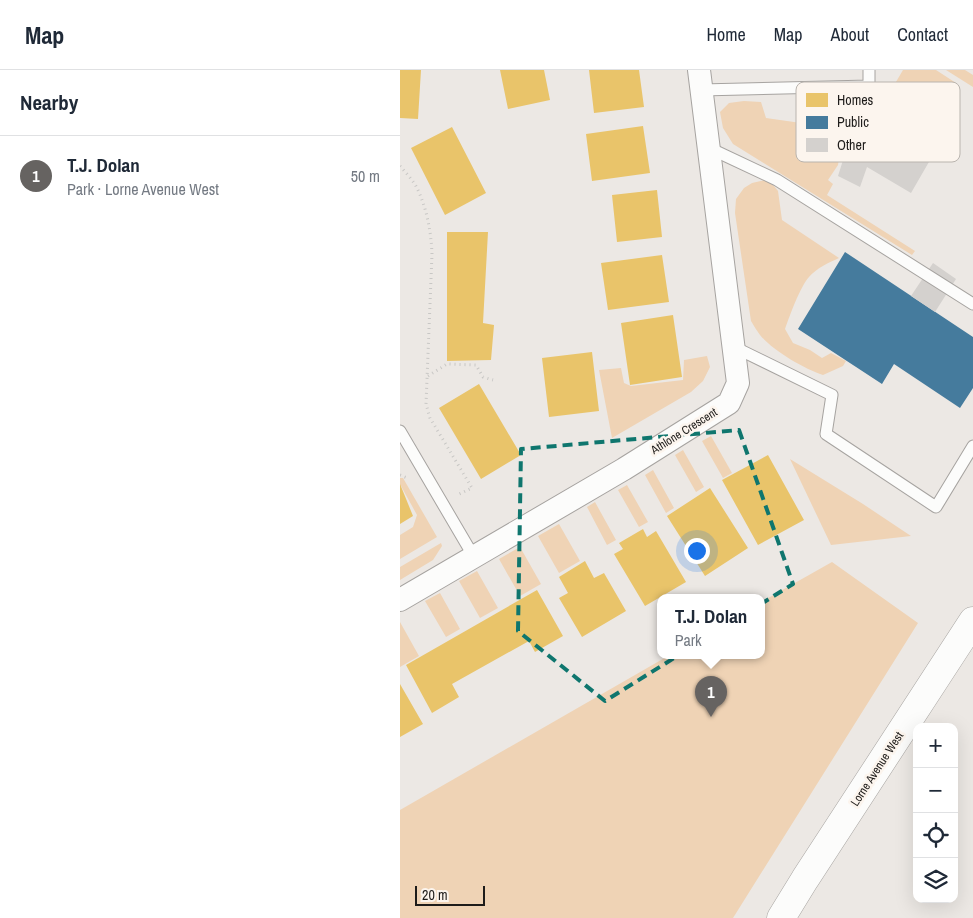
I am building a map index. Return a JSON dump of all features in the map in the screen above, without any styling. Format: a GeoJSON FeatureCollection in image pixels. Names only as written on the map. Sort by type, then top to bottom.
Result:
{"type":"FeatureCollection","features":[{"type":"Feature","properties":{"kind":"main road","name":"Lorne Avenue West"},"geometry":{"type":"LineString","coordinates":[[781,918],[973,621]]}},
{"type":"Feature","properties":{"kind":"street","name":"Athlone Crescent"},"geometry":{"type":"LineString","coordinates":[[400,600],[624,468],[729,403],[738,383],[700,80]]}},
{"type":"Feature","properties":{"kind":"lane"},"geometry":{"type":"LineString","coordinates":[[700,80],[796,83]]}},
{"type":"Feature","properties":{"kind":"lane"},"geometry":{"type":"LineString","coordinates":[[709,148],[777,180],[973,304]]}},
{"type":"Feature","properties":{"kind":"lane"},"geometry":{"type":"LineString","coordinates":[[734,347],[832,395],[826,434],[936,507],[973,446]]}},
{"type":"Feature","properties":{"kind":"lane"},"geometry":{"type":"LineString","coordinates":[[400,431],[474,557]]}},
{"type":"Feature","properties":{"kind":"path"},"geometry":{"type":"LineString","coordinates":[[400,166],[416,186],[426,210],[431,232],[432,254],[426,404],[430,418],[472,488],[453,497]]}},
{"type":"Feature","properties":{"kind":"path"},"geometry":{"type":"LineString","coordinates":[[427,376],[446,364],[476,365],[482,377],[493,380]]}},
{"type":"Feature","properties":{"kind":"highlighted area"},"geometry":{"type":"Polygon","coordinates":[[[739,430],[793,584],[605,701],[518,631],[521,449],[739,430]]]}},
{"type":"Feature","properties":{"kind":"shaded area"},"geometry":{"type":"Polygon","coordinates":[[[903,70],[936,70],[954,82],[913,82],[896,82],[903,70]]]}},
{"type":"Feature","properties":{"kind":"shaded area"},"geometry":{"type":"Polygon","coordinates":[[[946,70],[965,70],[973,75],[973,87],[946,70]]]}},
{"type":"Feature","properties":{"kind":"shaded area"},"geometry":{"type":"Polygon","coordinates":[[[744,101],[761,102],[766,118],[796,122],[796,162],[838,162],[828,180],[833,184],[827,195],[915,251],[912,255],[733,144],[723,128],[720,112],[729,103],[744,101]]]}},
{"type":"Feature","properties":{"kind":"shaded area"},"geometry":{"type":"Polygon","coordinates":[[[765,180],[778,191],[782,220],[839,258],[819,268],[809,277],[792,309],[785,329],[793,343],[810,350],[822,358],[831,353],[846,361],[843,366],[823,375],[798,364],[772,347],[760,335],[751,321],[735,213],[736,199],[744,188],[752,183],[765,180]]]}},
{"type":"Feature","properties":{"kind":"shaded area"},"geometry":{"type":"Polygon","coordinates":[[[707,356],[710,367],[703,381],[691,392],[612,438],[599,370],[621,368],[624,383],[631,386],[683,380],[684,360],[707,356]]]}},
{"type":"Feature","properties":{"kind":"shaded area"},"geometry":{"type":"Polygon","coordinates":[[[711,436],[732,473],[723,478],[702,441],[711,436]]]}},
{"type":"Feature","properties":{"kind":"shaded area"},"geometry":{"type":"Polygon","coordinates":[[[683,450],[704,487],[696,492],[675,455],[683,450]]]}},
{"type":"Feature","properties":{"kind":"shaded area"},"geometry":{"type":"Polygon","coordinates":[[[790,459],[863,504],[911,536],[831,545],[790,459]]]}},
{"type":"Feature","properties":{"kind":"shaded area"},"geometry":{"type":"Polygon","coordinates":[[[653,470],[674,508],[666,513],[645,475],[653,470]]]}},
{"type":"Feature","properties":{"kind":"shaded area"},"geometry":{"type":"Polygon","coordinates":[[[400,478],[403,478],[437,537],[400,559],[400,535],[413,527],[417,515],[400,486],[400,478]]]}},
{"type":"Feature","properties":{"kind":"shaded area"},"geometry":{"type":"Polygon","coordinates":[[[627,485],[648,522],[639,527],[618,490],[627,485]]]}},
{"type":"Feature","properties":{"kind":"shaded area"},"geometry":{"type":"Polygon","coordinates":[[[595,502],[616,540],[607,545],[587,507],[595,502]]]}},
{"type":"Feature","properties":{"kind":"shaded area"},"geometry":{"type":"Polygon","coordinates":[[[559,524],[580,561],[559,573],[538,536],[559,524]]]}},
{"type":"Feature","properties":{"kind":"shaded area"},"geometry":{"type":"Polygon","coordinates":[[[441,543],[442,546],[433,560],[400,580],[400,567],[441,543]]]}},
{"type":"Feature","properties":{"kind":"shaded area"},"geometry":{"type":"Polygon","coordinates":[[[520,547],[541,584],[520,596],[499,559],[520,547]]]}},
{"type":"Feature","properties":{"kind":"shaded area"},"geometry":{"type":"Polygon","coordinates":[[[832,562],[918,623],[733,918],[400,918],[400,810],[663,659],[765,659],[765,600],[832,562]]]}},
{"type":"Feature","properties":{"kind":"shaded area"},"geometry":{"type":"Polygon","coordinates":[[[477,571],[498,608],[480,618],[459,581],[477,571]]]}},
{"type":"Feature","properties":{"kind":"shaded area"},"geometry":{"type":"Polygon","coordinates":[[[440,593],[460,629],[446,637],[425,601],[440,593]]]}},
{"type":"Feature","properties":{"kind":"shaded area"},"geometry":{"type":"Polygon","coordinates":[[[400,622],[419,656],[400,667],[400,622]]]}},
{"type":"Feature","properties":{"kind":"building: Homes"},"geometry":{"type":"Polygon","coordinates":[[[400,70],[421,70],[418,119],[400,118],[400,70]]]}},
{"type":"Feature","properties":{"kind":"building: Homes"},"geometry":{"type":"Polygon","coordinates":[[[500,70],[544,70],[550,100],[508,109],[500,70]]]}},
{"type":"Feature","properties":{"kind":"building: Homes"},"geometry":{"type":"Polygon","coordinates":[[[589,70],[639,70],[644,107],[594,113],[589,70]]]}},
{"type":"Feature","properties":{"kind":"building: Homes"},"geometry":{"type":"Polygon","coordinates":[[[643,126],[650,173],[592,181],[586,134],[643,126]]]}},
{"type":"Feature","properties":{"kind":"building: Homes"},"geometry":{"type":"Polygon","coordinates":[[[452,127],[486,193],[445,215],[411,148],[452,127]]]}},
{"type":"Feature","properties":{"kind":"building: Homes"},"geometry":{"type":"Polygon","coordinates":[[[657,190],[662,237],[617,242],[612,195],[657,190]]]}},
{"type":"Feature","properties":{"kind":"building: Homes"},"geometry":{"type":"Polygon","coordinates":[[[447,232],[488,232],[483,323],[494,325],[491,360],[447,361],[447,232]]]}},
{"type":"Feature","properties":{"kind":"building: Homes"},"geometry":{"type":"Polygon","coordinates":[[[662,255],[669,302],[608,310],[601,263],[662,255]]]}},
{"type":"Feature","properties":{"kind":"building: Homes"},"geometry":{"type":"Polygon","coordinates":[[[673,315],[682,377],[630,385],[621,323],[673,315]]]}},
{"type":"Feature","properties":{"kind":"building: Homes"},"geometry":{"type":"Polygon","coordinates":[[[592,352],[599,411],[549,417],[542,358],[592,352]]]}},
{"type":"Feature","properties":{"kind":"building: Homes"},"geometry":{"type":"Polygon","coordinates":[[[479,384],[521,455],[481,479],[439,408],[479,384]]]}},
{"type":"Feature","properties":{"kind":"building: Homes"},"geometry":{"type":"Polygon","coordinates":[[[768,455],[804,520],[758,545],[722,480],[768,455]]]}},
{"type":"Feature","properties":{"kind":"building: Homes"},"geometry":{"type":"Polygon","coordinates":[[[400,484],[413,516],[400,524],[400,484]]]}},
{"type":"Feature","properties":{"kind":"building: Homes"},"geometry":{"type":"Polygon","coordinates":[[[710,488],[748,548],[705,576],[667,516],[710,488]]]}},
{"type":"Feature","properties":{"kind":"building: Homes"},"geometry":{"type":"Polygon","coordinates":[[[643,529],[647,537],[656,531],[686,582],[666,594],[657,594],[657,599],[645,606],[614,554],[623,549],[619,543],[643,529]]]}},
{"type":"Feature","properties":{"kind":"building: Homes"},"geometry":{"type":"Polygon","coordinates":[[[585,561],[594,578],[604,573],[626,611],[582,637],[559,598],[568,593],[559,577],[585,561]]]}},
{"type":"Feature","properties":{"kind":"building: Homes"},"geometry":{"type":"Polygon","coordinates":[[[537,590],[563,636],[535,652],[529,641],[452,684],[459,697],[432,713],[406,665],[537,590]]]}},
{"type":"Feature","properties":{"kind":"building: Homes"},"geometry":{"type":"Polygon","coordinates":[[[400,684],[423,724],[400,737],[400,684]]]}},
{"type":"Feature","properties":{"kind":"building: Public"},"geometry":{"type":"Polygon","coordinates":[[[845,252],[973,337],[973,388],[960,408],[894,364],[882,384],[798,329],[845,252]]]}},
{"type":"Feature","properties":{"kind":"building: Other"},"geometry":{"type":"Polygon","coordinates":[[[842,162],[929,162],[911,193],[867,167],[860,187],[838,176],[842,162]]]}},
{"type":"Feature","properties":{"kind":"building: Other"},"geometry":{"type":"Polygon","coordinates":[[[933,263],[956,279],[935,312],[911,296],[933,263]]]}},
{"type":"Feature","properties":{"kind":"place","name":"T.J. Dolan"},"geometry":{"type":"Point","coordinates":[711,717]}}]}
